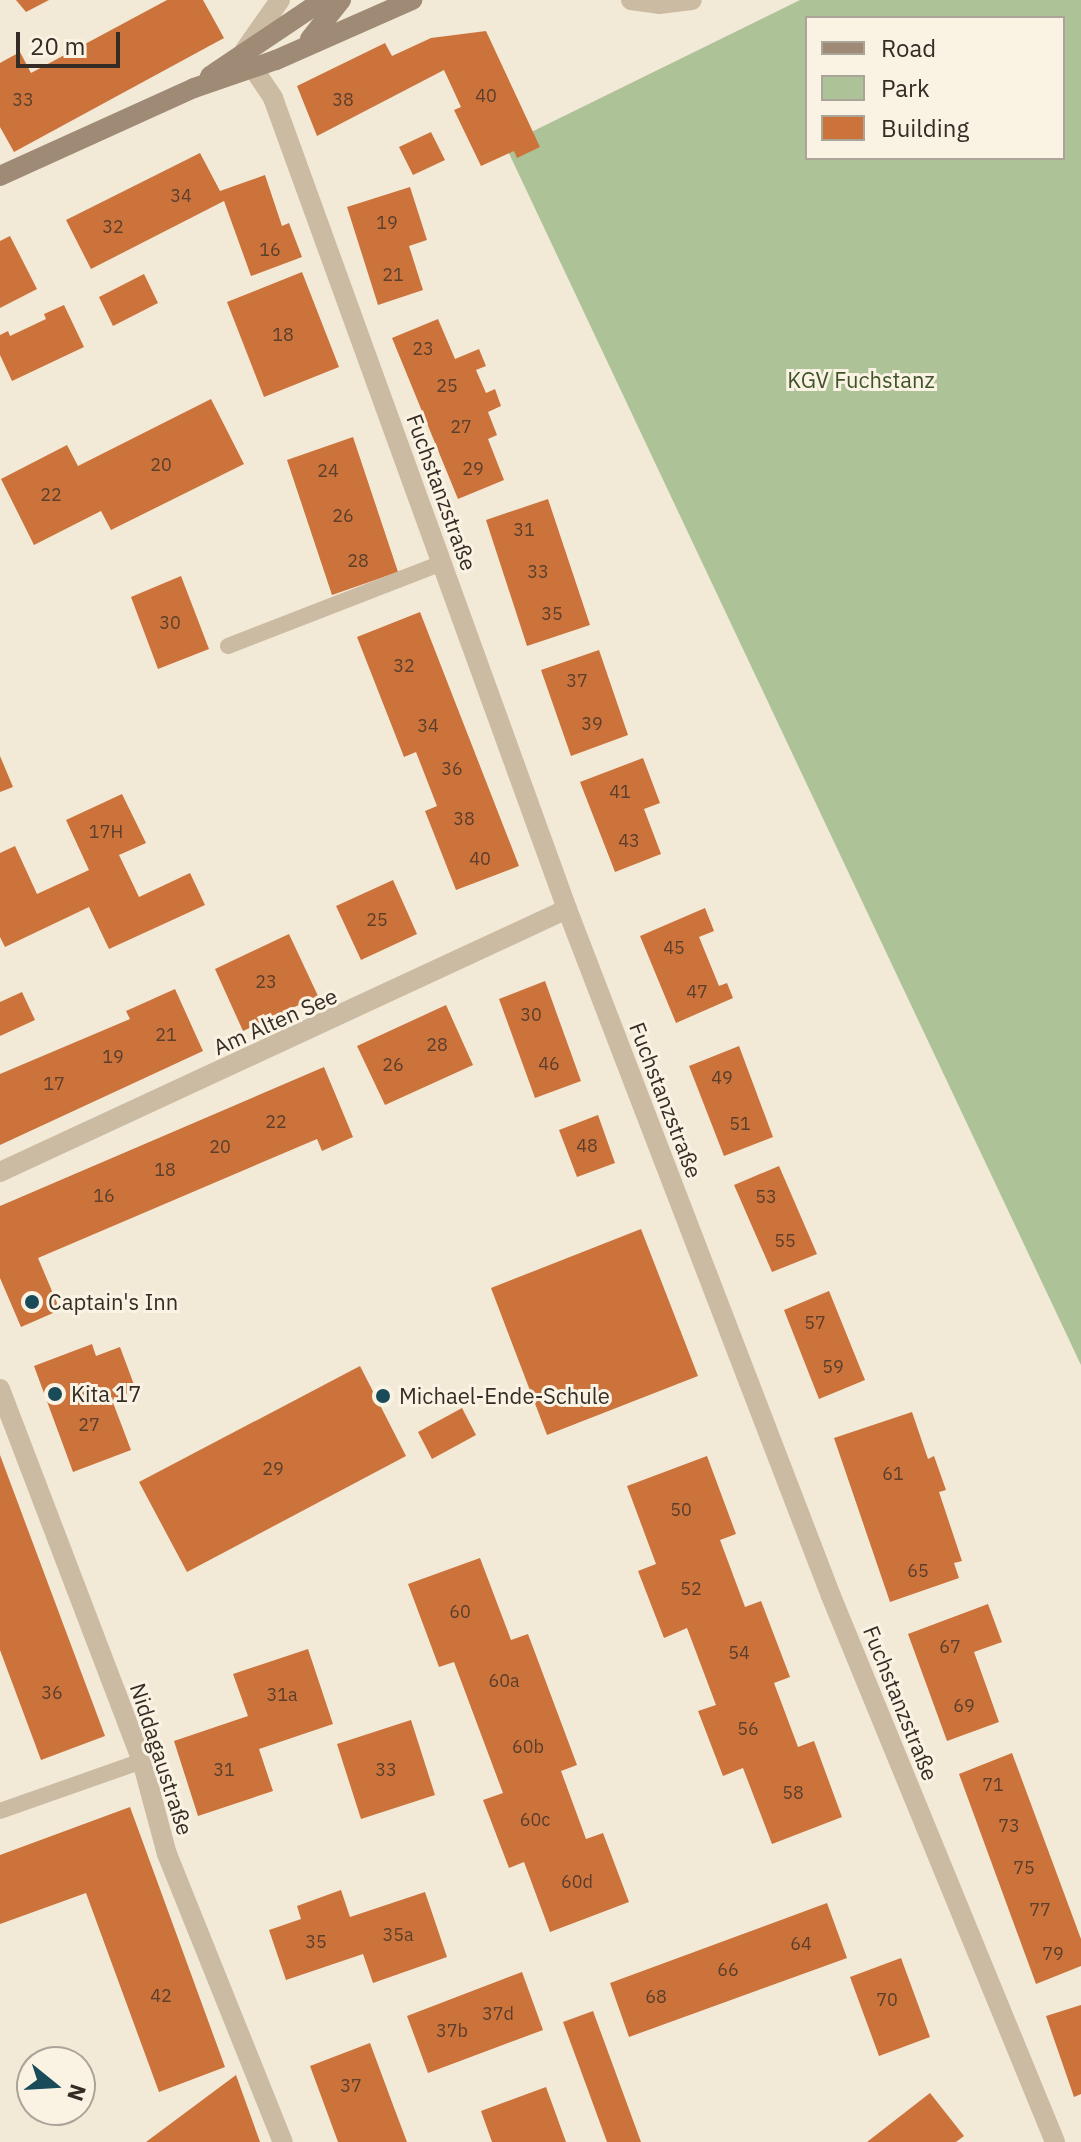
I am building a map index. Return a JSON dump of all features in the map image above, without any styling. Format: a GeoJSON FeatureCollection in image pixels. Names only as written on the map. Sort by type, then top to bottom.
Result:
{"type":"FeatureCollection","features":[{"type":"Feature","properties":{"kind":"main road"},"geometry":{"type":"LineString","coordinates":[[0,176],[194,88],[249,59],[323,0]]}},
{"type":"Feature","properties":{"kind":"main road"},"geometry":{"type":"LineString","coordinates":[[299,50],[329,22],[341,0]]}},
{"type":"Feature","properties":{"kind":"main road"},"geometry":{"type":"LineString","coordinates":[[249,59],[299,50],[412,0]]}},
{"type":"Feature","properties":{"kind":"street"},"geometry":{"type":"LineString","coordinates":[[249,59],[280,0]]}},
{"type":"Feature","properties":{"kind":"street"},"geometry":{"type":"LineString","coordinates":[[631,0],[692,0]]}},
{"type":"Feature","properties":{"kind":"street","name":"Fuchstanzstraße"},"geometry":{"type":"LineString","coordinates":[[249,59],[273,98],[567,909],[831,1596],[1055,2142]]}},
{"type":"Feature","properties":{"kind":"street","name":"Am Alten See"},"geometry":{"type":"LineString","coordinates":[[0,1172],[567,909]]}},
{"type":"Feature","properties":{"kind":"street","name":"Niddagaustraße"},"geometry":{"type":"LineString","coordinates":[[0,1389],[142,1761],[167,1854],[283,2142]]}},
{"type":"Feature","properties":{"kind":"lane"},"geometry":{"type":"LineString","coordinates":[[228,646],[442,563]]}},
{"type":"Feature","properties":{"kind":"lane"},"geometry":{"type":"LineString","coordinates":[[0,1811],[142,1761]]}},
{"type":"Feature","properties":{"kind":"green space","name":"KGV Fuchstanz"},"geometry":{"type":"Polygon","coordinates":[[[800,0],[1081,0],[1081,1365],[505,145],[800,0]]]}},
{"type":"Feature","properties":{"kind":"building"},"geometry":{"type":"Polygon","coordinates":[[[16,0],[49,0],[26,12],[16,0]]]}},
{"type":"Feature","properties":{"kind":"building"},"geometry":{"type":"Polygon","coordinates":[[[167,0],[203,0],[224,38],[14,152],[0,127],[0,63],[20,52],[31,73],[167,0]]]}},
{"type":"Feature","properties":{"kind":"building"},"geometry":{"type":"Polygon","coordinates":[[[486,31],[540,147],[517,158],[514,151],[481,166],[454,110],[461,107],[444,70],[317,136],[297,86],[385,43],[392,56],[431,38],[486,31]]]}},
{"type":"Feature","properties":{"kind":"building"},"geometry":{"type":"Polygon","coordinates":[[[431,132],[445,160],[413,175],[399,147],[431,132]]]}},
{"type":"Feature","properties":{"kind":"building"},"geometry":{"type":"Polygon","coordinates":[[[200,153],[220,191],[265,175],[282,226],[289,223],[302,257],[251,276],[224,201],[91,269],[66,220],[200,153]]]}},
{"type":"Feature","properties":{"kind":"building"},"geometry":{"type":"Polygon","coordinates":[[[410,187],[427,240],[409,246],[423,290],[378,305],[347,207],[410,187]]]}},
{"type":"Feature","properties":{"kind":"building"},"geometry":{"type":"Polygon","coordinates":[[[10,236],[37,289],[0,308],[0,241],[10,236]]]}},
{"type":"Feature","properties":{"kind":"building"},"geometry":{"type":"Polygon","coordinates":[[[302,272],[339,367],[264,397],[227,302],[302,272]]]}},
{"type":"Feature","properties":{"kind":"building"},"geometry":{"type":"Polygon","coordinates":[[[144,274],[158,303],[113,326],[99,297],[144,274]]]}},
{"type":"Feature","properties":{"kind":"building"},"geometry":{"type":"Polygon","coordinates":[[[64,305],[84,347],[12,381],[0,355],[0,335],[8,331],[10,336],[46,319],[44,314],[64,305]]]}},
{"type":"Feature","properties":{"kind":"building"},"geometry":{"type":"Polygon","coordinates":[[[438,319],[455,359],[479,349],[486,366],[476,370],[486,393],[495,389],[501,406],[488,412],[497,435],[488,439],[504,480],[458,499],[392,338],[438,319]]]}},
{"type":"Feature","properties":{"kind":"building"},"geometry":{"type":"Polygon","coordinates":[[[211,399],[244,464],[111,530],[101,511],[34,545],[1,479],[67,445],[78,466],[211,399]]]}},
{"type":"Feature","properties":{"kind":"building"},"geometry":{"type":"Polygon","coordinates":[[[353,437],[398,572],[332,595],[287,460],[353,437]]]}},
{"type":"Feature","properties":{"kind":"building"},"geometry":{"type":"Polygon","coordinates":[[[548,499],[590,625],[527,646],[486,520],[548,499]]]}},
{"type":"Feature","properties":{"kind":"building"},"geometry":{"type":"Polygon","coordinates":[[[181,576],[209,649],[158,669],[131,597],[181,576]]]}},
{"type":"Feature","properties":{"kind":"building"},"geometry":{"type":"Polygon","coordinates":[[[420,612],[519,866],[456,890],[425,811],[437,806],[416,752],[404,757],[357,637],[420,612]]]}},
{"type":"Feature","properties":{"kind":"building"},"geometry":{"type":"Polygon","coordinates":[[[599,650],[628,735],[571,756],[541,670],[599,650]]]}},
{"type":"Feature","properties":{"kind":"building"},"geometry":{"type":"Polygon","coordinates":[[[0,756],[13,787],[0,792],[0,756]]]}},
{"type":"Feature","properties":{"kind":"building"},"geometry":{"type":"Polygon","coordinates":[[[643,758],[660,803],[644,809],[661,854],[615,872],[580,782],[643,758]]]}},
{"type":"Feature","properties":{"kind":"building"},"geometry":{"type":"Polygon","coordinates":[[[122,794],[146,843],[119,855],[139,897],[190,873],[205,905],[109,949],[89,907],[5,947],[0,937],[0,853],[15,846],[37,894],[89,870],[66,820],[122,794]]]}},
{"type":"Feature","properties":{"kind":"building"},"geometry":{"type":"Polygon","coordinates":[[[393,880],[417,934],[361,960],[336,906],[393,880]]]}},
{"type":"Feature","properties":{"kind":"building"},"geometry":{"type":"Polygon","coordinates":[[[705,908],[714,931],[699,937],[719,986],[727,983],[733,998],[676,1023],[640,936],[705,908]]]}},
{"type":"Feature","properties":{"kind":"building"},"geometry":{"type":"Polygon","coordinates":[[[289,934],[318,996],[243,1031],[215,969],[289,934]]]}},
{"type":"Feature","properties":{"kind":"building"},"geometry":{"type":"Polygon","coordinates":[[[545,981],[581,1081],[535,1098],[499,999],[545,981]]]}},
{"type":"Feature","properties":{"kind":"building"},"geometry":{"type":"Polygon","coordinates":[[[175,989],[203,1051],[0,1145],[0,1074],[130,1019],[126,1011],[175,989]]]}},
{"type":"Feature","properties":{"kind":"building"},"geometry":{"type":"Polygon","coordinates":[[[22,992],[35,1020],[0,1036],[0,1002],[22,992]]]}},
{"type":"Feature","properties":{"kind":"building"},"geometry":{"type":"Polygon","coordinates":[[[446,1005],[473,1065],[385,1105],[357,1046],[446,1005]]]}},
{"type":"Feature","properties":{"kind":"building"},"geometry":{"type":"Polygon","coordinates":[[[739,1046],[773,1137],[724,1156],[689,1066],[739,1046]]]}},
{"type":"Feature","properties":{"kind":"building"},"geometry":{"type":"Polygon","coordinates":[[[324,1067],[353,1137],[322,1151],[317,1139],[38,1258],[60,1310],[21,1327],[0,1278],[0,1206],[324,1067]]]}},
{"type":"Feature","properties":{"kind":"building"},"geometry":{"type":"Polygon","coordinates":[[[598,1115],[615,1163],[577,1177],[559,1130],[598,1115]]]}},
{"type":"Feature","properties":{"kind":"building"},"geometry":{"type":"Polygon","coordinates":[[[779,1166],[817,1254],[772,1272],[734,1185],[779,1166]]]}},
{"type":"Feature","properties":{"kind":"building"},"geometry":{"type":"Polygon","coordinates":[[[641,1229],[698,1376],[547,1435],[491,1288],[641,1229]]]}},
{"type":"Feature","properties":{"kind":"building"},"geometry":{"type":"Polygon","coordinates":[[[829,1291],[865,1380],[819,1399],[784,1310],[829,1291]]]}},
{"type":"Feature","properties":{"kind":"building"},"geometry":{"type":"Polygon","coordinates":[[[92,1344],[96,1356],[120,1347],[136,1390],[112,1400],[131,1450],[73,1472],[34,1366],[92,1344]]]}},
{"type":"Feature","properties":{"kind":"building"},"geometry":{"type":"Polygon","coordinates":[[[360,1366],[406,1456],[187,1572],[139,1482],[360,1366]]]}},
{"type":"Feature","properties":{"kind":"building"},"geometry":{"type":"Polygon","coordinates":[[[462,1408],[476,1435],[432,1459],[418,1432],[462,1408]]]}},
{"type":"Feature","properties":{"kind":"building"},"geometry":{"type":"Polygon","coordinates":[[[912,1412],[928,1459],[934,1456],[946,1490],[939,1492],[962,1561],[954,1563],[959,1578],[890,1602],[834,1438],[912,1412]]]}},
{"type":"Feature","properties":{"kind":"building"},"geometry":{"type":"Polygon","coordinates":[[[0,1455],[105,1736],[41,1760],[0,1650],[0,1455]]]}},
{"type":"Feature","properties":{"kind":"building"},"geometry":{"type":"Polygon","coordinates":[[[707,1456],[736,1534],[720,1540],[745,1607],[761,1601],[790,1677],[774,1683],[798,1747],[814,1741],[842,1817],[772,1844],[743,1768],[723,1776],[698,1711],[716,1705],[687,1628],[664,1638],[638,1571],[656,1564],[627,1486],[707,1456]]]}},
{"type":"Feature","properties":{"kind":"building"},"geometry":{"type":"Polygon","coordinates":[[[480,1558],[511,1640],[528,1634],[577,1765],[561,1771],[586,1839],[603,1833],[629,1902],[550,1932],[524,1862],[509,1868],[483,1800],[503,1793],[454,1662],[439,1667],[408,1584],[480,1558]]]}},
{"type":"Feature","properties":{"kind":"building"},"geometry":{"type":"Polygon","coordinates":[[[988,1604],[1002,1642],[974,1652],[999,1722],[947,1741],[908,1634],[988,1604]]]}},
{"type":"Feature","properties":{"kind":"building"},"geometry":{"type":"Polygon","coordinates":[[[308,1649],[333,1724],[259,1749],[273,1791],[198,1816],[174,1741],[248,1716],[233,1674],[308,1649]]]}},
{"type":"Feature","properties":{"kind":"building"},"geometry":{"type":"Polygon","coordinates":[[[411,1720],[435,1795],[361,1819],[337,1744],[411,1720]]]}},
{"type":"Feature","properties":{"kind":"building"},"geometry":{"type":"Polygon","coordinates":[[[1012,1753],[1081,1939],[1081,1966],[1036,1984],[959,1774],[1012,1753]]]}},
{"type":"Feature","properties":{"kind":"building"},"geometry":{"type":"Polygon","coordinates":[[[130,1807],[225,2067],[159,2092],[86,1893],[0,1924],[0,1855],[130,1807]]]}},
{"type":"Feature","properties":{"kind":"building"},"geometry":{"type":"Polygon","coordinates":[[[341,1890],[350,1917],[425,1892],[447,1957],[373,1983],[363,1954],[286,1980],[269,1930],[301,1919],[297,1906],[341,1890]]]}},
{"type":"Feature","properties":{"kind":"building"},"geometry":{"type":"Polygon","coordinates":[[[827,1903],[847,1958],[629,2037],[610,1983],[827,1903]]]}},
{"type":"Feature","properties":{"kind":"building"},"geometry":{"type":"Polygon","coordinates":[[[901,1958],[930,2037],[879,2056],[850,1977],[901,1958]]]}},
{"type":"Feature","properties":{"kind":"building"},"geometry":{"type":"Polygon","coordinates":[[[522,1972],[543,2030],[428,2073],[407,2016],[522,1972]]]}},
{"type":"Feature","properties":{"kind":"building"},"geometry":{"type":"Polygon","coordinates":[[[1081,2005],[1081,2094],[1074,2097],[1046,2016],[1081,2005]]]}},
{"type":"Feature","properties":{"kind":"building"},"geometry":{"type":"Polygon","coordinates":[[[593,2011],[641,2142],[607,2142],[563,2022],[593,2011]]]}},
{"type":"Feature","properties":{"kind":"building"},"geometry":{"type":"Polygon","coordinates":[[[370,2043],[407,2142],[338,2142],[310,2066],[370,2043]]]}},
{"type":"Feature","properties":{"kind":"building"},"geometry":{"type":"Polygon","coordinates":[[[236,2075],[260,2142],[146,2142],[236,2075]]]}},
{"type":"Feature","properties":{"kind":"building"},"geometry":{"type":"Polygon","coordinates":[[[546,2087],[566,2142],[492,2142],[481,2111],[546,2087]]]}},
{"type":"Feature","properties":{"kind":"building"},"geometry":{"type":"Polygon","coordinates":[[[930,2093],[964,2136],[956,2142],[867,2142],[930,2093]]]}},
{"type":"Feature","properties":{"kind":"place","name":"Captain's Inn"},"geometry":{"type":"Point","coordinates":[32,1302]}},
{"type":"Feature","properties":{"kind":"place","name":"Kita 17"},"geometry":{"type":"Point","coordinates":[55,1394]}},
{"type":"Feature","properties":{"kind":"place","name":"Michael-Ende-Schule"},"geometry":{"type":"Point","coordinates":[383,1396]}}]}
